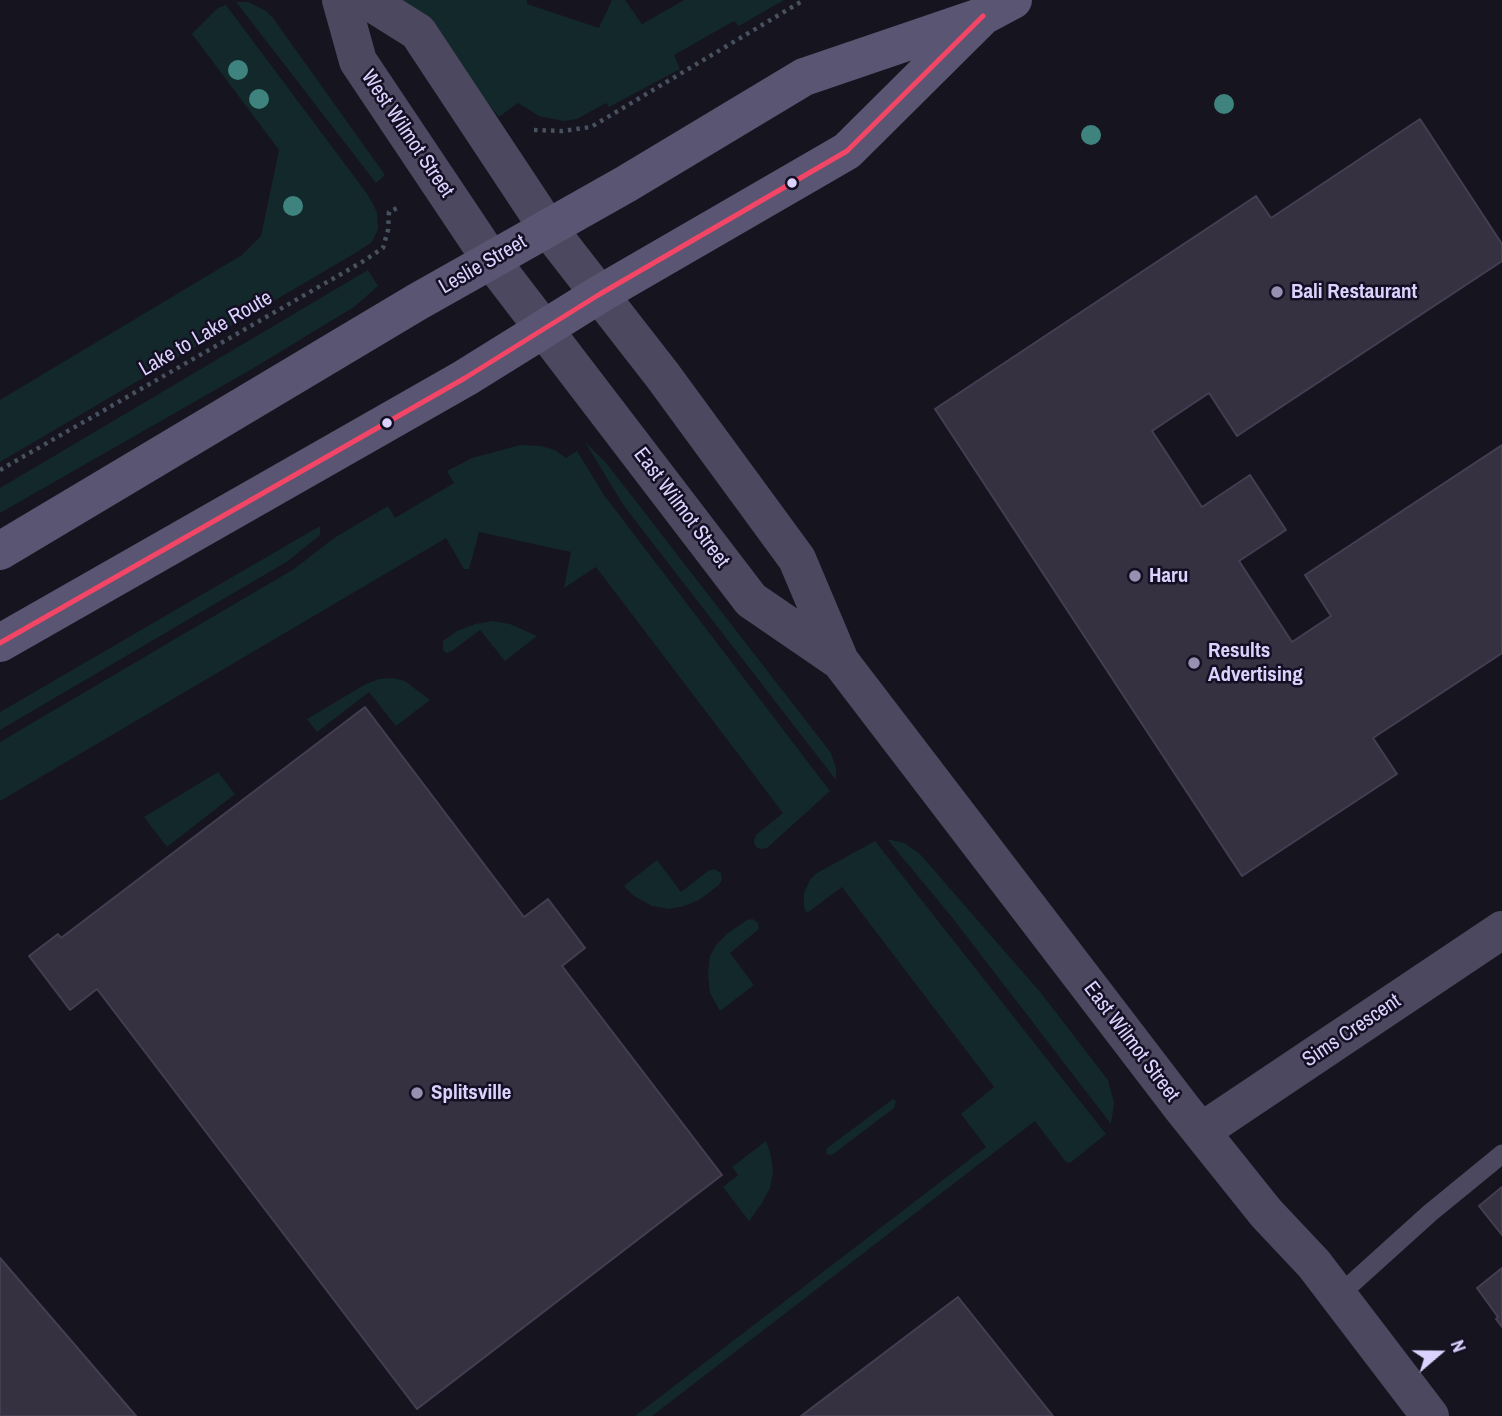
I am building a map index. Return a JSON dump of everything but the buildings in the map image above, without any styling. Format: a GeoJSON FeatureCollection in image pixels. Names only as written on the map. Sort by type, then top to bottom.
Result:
{"type":"FeatureCollection","features":[{"type":"Feature","properties":{"kind":"main road","name":"Leslie Street"},"geometry":{"type":"LineString","coordinates":[[0,551],[804,78],[998,8]]}},
{"type":"Feature","properties":{"kind":"main road","name":"Leslie Street"},"geometry":{"type":"LineString","coordinates":[[0,643],[465,377],[600,294],[847,151],[998,8]]}},
{"type":"Feature","properties":{"kind":"street","name":"West Wilmot Street"},"geometry":{"type":"LineString","coordinates":[[341,0],[358,61],[491,260],[545,329]]}},
{"type":"Feature","properties":{"kind":"street"},"geometry":{"type":"LineString","coordinates":[[367,0],[418,32],[547,227]]}},
{"type":"Feature","properties":{"kind":"street","name":"East Wilmot Street"},"geometry":{"type":"LineString","coordinates":[[547,227],[797,559],[840,661],[1266,1213],[1314,1264],[1430,1416]]}},
{"type":"Feature","properties":{"kind":"street","name":"East Wilmot Street"},"geometry":{"type":"LineString","coordinates":[[545,329],[751,600],[840,661]]}},
{"type":"Feature","properties":{"kind":"street","name":"Sims Crescent"},"geometry":{"type":"LineString","coordinates":[[1202,1131],[1502,930]]}},
{"type":"Feature","properties":{"kind":"lane"},"geometry":{"type":"LineString","coordinates":[[1338,1296],[1430,1213],[1502,1154]]}},
{"type":"Feature","properties":{"kind":"path"},"geometry":{"type":"LineString","coordinates":[[530,130],[562,131],[591,127],[804,0]]}},
{"type":"Feature","properties":{"kind":"path","name":"Lake to Lake Route"},"geometry":{"type":"LineString","coordinates":[[0,470],[362,262],[383,248],[389,212],[401,206]]}},
{"type":"Feature","properties":{"kind":"green space"},"geometry":{"type":"Polygon","coordinates":[[[403,0],[527,0],[527,4],[599,28],[612,0],[625,0],[642,24],[684,0],[784,0],[739,26],[734,21],[674,55],[680,69],[609,107],[606,103],[577,119],[564,121],[539,116],[518,103],[499,117],[403,0]]]}},
{"type":"Feature","properties":{"kind":"green space"},"geometry":{"type":"Polygon","coordinates":[[[236,2],[248,2],[266,11],[273,18],[385,175],[376,183],[236,2]]]}},
{"type":"Feature","properties":{"kind":"green space"},"geometry":{"type":"Polygon","coordinates":[[[226,5],[368,195],[377,212],[378,229],[372,242],[0,462],[0,400],[242,255],[261,236],[279,150],[192,34],[218,8],[226,5]]]}},
{"type":"Feature","properties":{"kind":"green space"},"geometry":{"type":"Polygon","coordinates":[[[368,270],[378,286],[354,307],[252,369],[0,513],[0,488],[368,270]]]}},
{"type":"Feature","properties":{"kind":"green space"},"geometry":{"type":"Polygon","coordinates":[[[585,442],[607,464],[831,753],[836,780],[624,506],[585,442]]]}},
{"type":"Feature","properties":{"kind":"green space"},"geometry":{"type":"Polygon","coordinates":[[[520,445],[541,446],[555,450],[566,458],[577,451],[604,495],[830,791],[767,848],[756,847],[756,835],[783,813],[596,567],[564,588],[571,552],[479,532],[469,569],[464,569],[446,538],[0,801],[0,742],[294,569],[334,538],[388,506],[395,518],[454,483],[447,471],[472,458],[520,445]]]}},
{"type":"Feature","properties":{"kind":"green space"},"geometry":{"type":"Polygon","coordinates":[[[320,526],[320,535],[288,561],[0,730],[0,712],[320,526]]]}},
{"type":"Feature","properties":{"kind":"green space"},"geometry":{"type":"Polygon","coordinates":[[[493,621],[510,624],[537,636],[505,661],[480,630],[452,651],[447,653],[443,650],[443,641],[457,631],[493,621]]]}},
{"type":"Feature","properties":{"kind":"green space"},"geometry":{"type":"Polygon","coordinates":[[[392,678],[405,681],[430,700],[396,726],[369,692],[317,732],[307,719],[366,684],[392,678]]]}},
{"type":"Feature","properties":{"kind":"green space"},"geometry":{"type":"Polygon","coordinates":[[[218,772],[235,794],[167,847],[144,817],[218,772]]]}},
{"type":"Feature","properties":{"kind":"green space"},"geometry":{"type":"Polygon","coordinates":[[[887,839],[904,843],[919,853],[1041,993],[1108,1080],[1114,1103],[1111,1124],[951,916],[887,839]]]}},
{"type":"Feature","properties":{"kind":"green space"},"geometry":{"type":"Polygon","coordinates":[[[875,841],[1106,1134],[1070,1163],[1066,1162],[1035,1121],[652,1416],[635,1416],[986,1147],[961,1114],[994,1087],[842,887],[807,913],[804,907],[804,893],[817,873],[875,841]]]}},
{"type":"Feature","properties":{"kind":"green space"},"geometry":{"type":"Polygon","coordinates":[[[657,860],[681,892],[714,869],[721,873],[722,880],[699,900],[684,906],[669,909],[652,906],[634,896],[624,886],[657,860]]]}},
{"type":"Feature","properties":{"kind":"green space"},"geometry":{"type":"Polygon","coordinates":[[[753,919],[758,923],[759,929],[730,953],[754,985],[720,1011],[710,993],[710,956],[728,933],[753,919]]]}},
{"type":"Feature","properties":{"kind":"green space"},"geometry":{"type":"Polygon","coordinates":[[[893,1099],[896,1101],[894,1108],[832,1155],[826,1154],[827,1148],[893,1099]]]}},
{"type":"Feature","properties":{"kind":"green space"},"geometry":{"type":"Polygon","coordinates":[[[766,1141],[773,1172],[770,1188],[749,1221],[723,1187],[738,1175],[732,1167],[766,1141]]]}},
{"type":"Feature","properties":{"kind":"transit line"},"geometry":{"type":"LineString","coordinates":[[0,643],[465,378],[600,294],[847,151],[983,16]]}},
{"type":"Feature","properties":{"kind":"place","name":"Bali Restaurant"},"geometry":{"type":"Point","coordinates":[1277,292]}},
{"type":"Feature","properties":{"kind":"place","name":"Haru"},"geometry":{"type":"Point","coordinates":[1135,576]}},
{"type":"Feature","properties":{"kind":"place","name":"Results Advertising"},"geometry":{"type":"Point","coordinates":[1194,663]}},
{"type":"Feature","properties":{"kind":"place","name":"Splitsville"},"geometry":{"type":"Point","coordinates":[417,1093]}}]}
